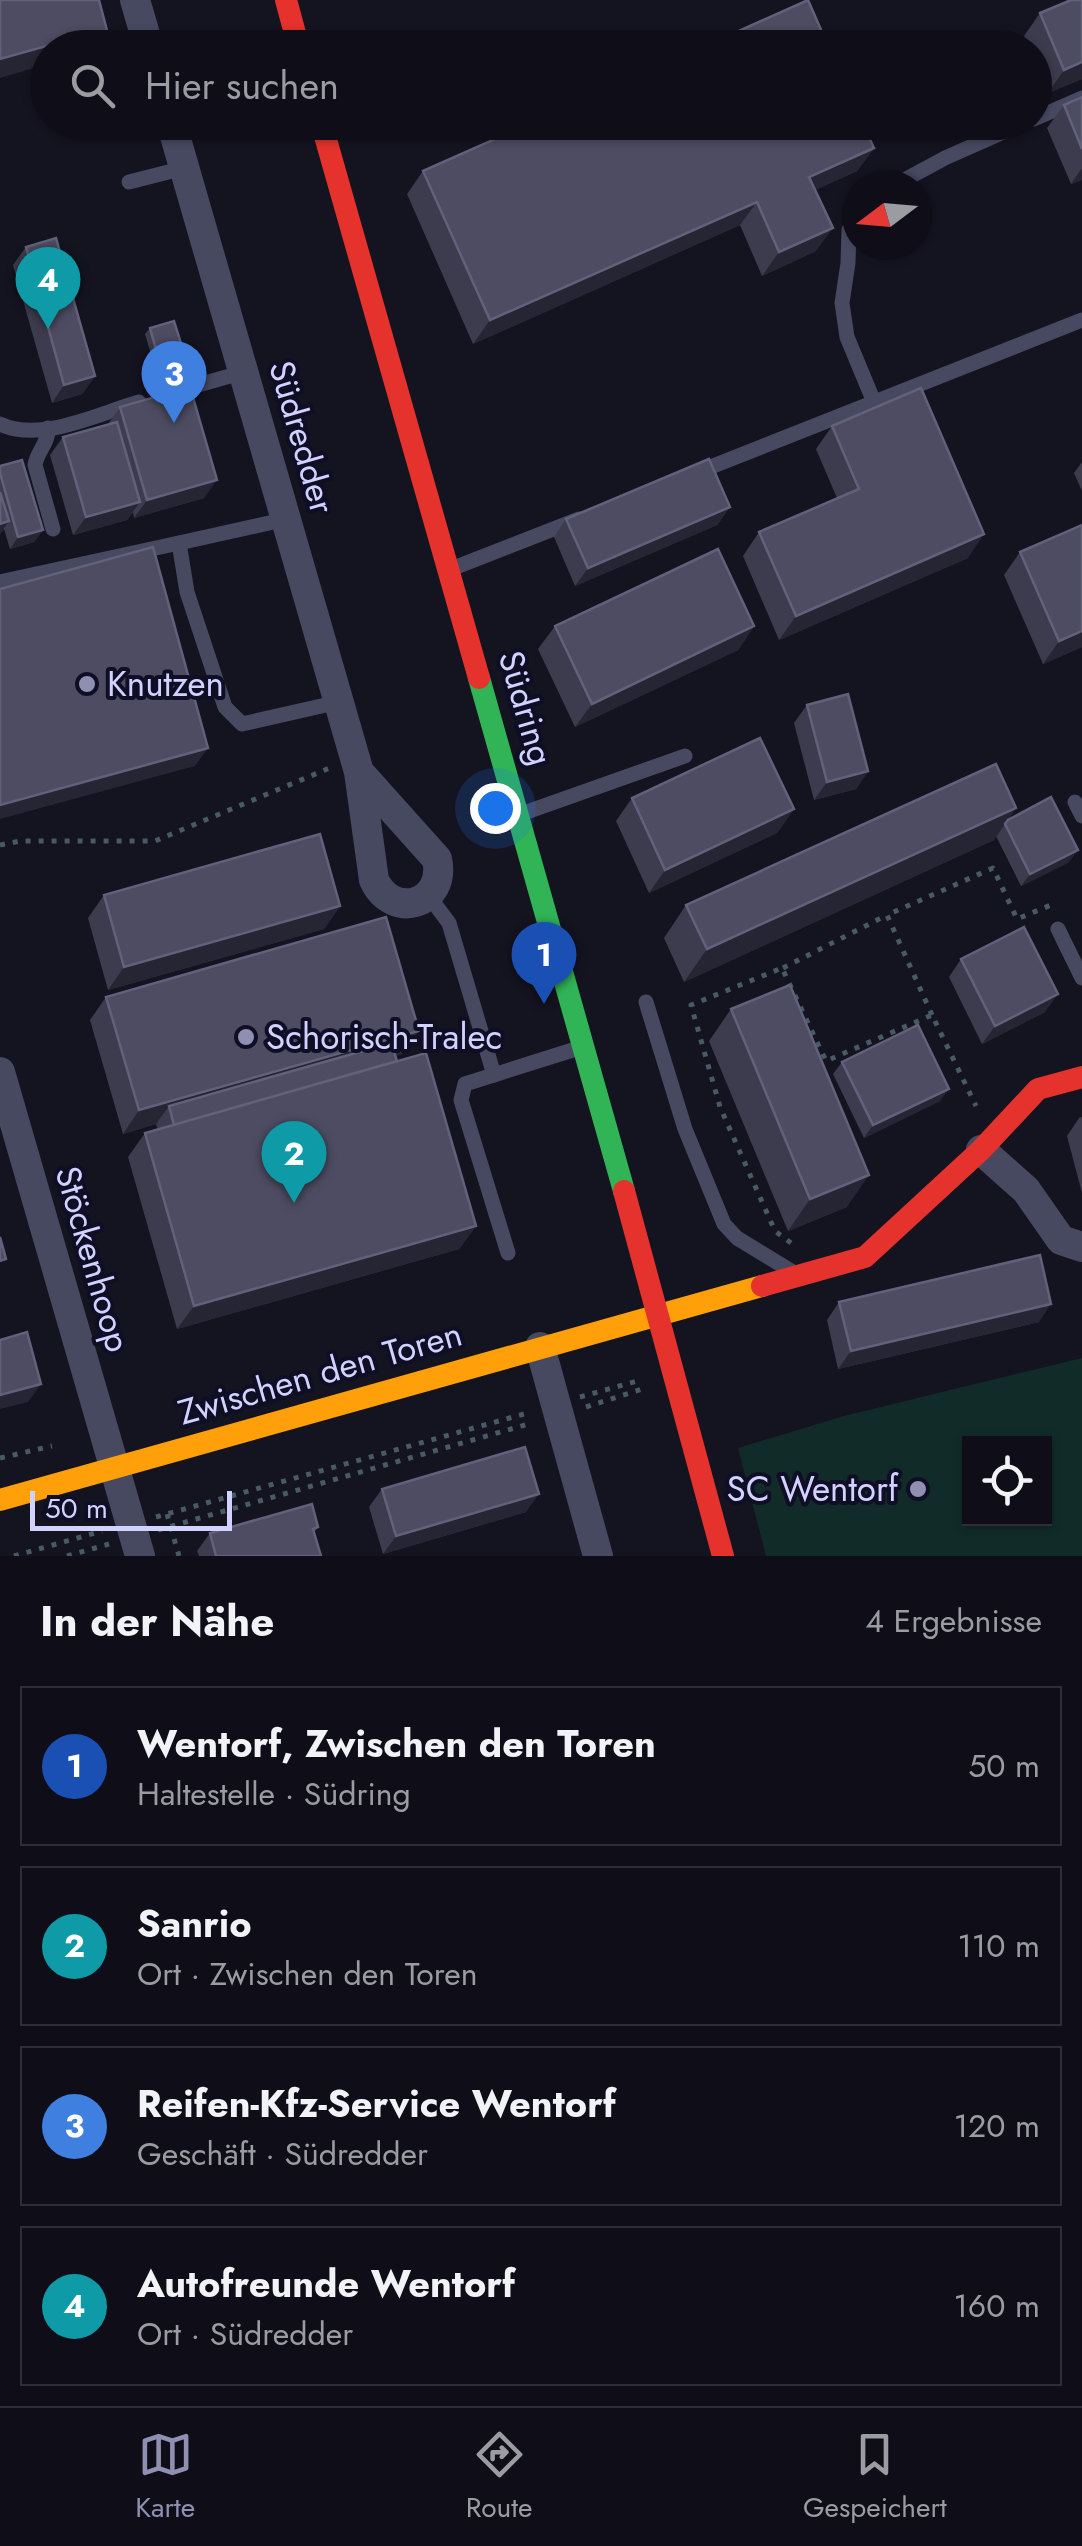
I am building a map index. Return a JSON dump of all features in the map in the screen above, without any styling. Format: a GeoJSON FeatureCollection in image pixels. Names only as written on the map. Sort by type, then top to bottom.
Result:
{"type":"FeatureCollection","features":[{"type":"Feature","properties":{"kind":"main road"},"geometry":{"type":"LineString","coordinates":[[286,0],[294,30]]}},
{"type":"Feature","properties":{"kind":"main road","name":"Südring"},"geometry":{"type":"LineString","coordinates":[[325,140],[659,1314],[723,1556]]}},
{"type":"Feature","properties":{"kind":"main road"},"geometry":{"type":"LineString","coordinates":[[659,1314],[865,1257],[986,1144],[1038,1089],[1082,1077]]}},
{"type":"Feature","properties":{"kind":"main road","name":"Zwischen den Toren"},"geometry":{"type":"LineString","coordinates":[[0,1500],[659,1314]]}},
{"type":"Feature","properties":{"kind":"street"},"geometry":{"type":"LineString","coordinates":[[135,0],[144,30]]}},
{"type":"Feature","properties":{"kind":"street","name":"Südredder"},"geometry":{"type":"LineString","coordinates":[[176,140],[359,772],[376,886],[385,897],[412,904],[428,895],[439,876],[433,851],[359,772]]}},
{"type":"Feature","properties":{"kind":"street","name":"Stöckenhoop"},"geometry":{"type":"LineString","coordinates":[[0,1072],[135,1538]]}},
{"type":"Feature","properties":{"kind":"street"},"geometry":{"type":"LineString","coordinates":[[986,1144],[1026,1190],[1061,1240],[1082,1247]]}},
{"type":"Feature","properties":{"kind":"street"},"geometry":{"type":"LineString","coordinates":[[540,1347],[598,1556]]}},
{"type":"Feature","properties":{"kind":"lane"},"geometry":{"type":"LineString","coordinates":[[1052,111],[1082,98]]}},
{"type":"Feature","properties":{"kind":"lane"},"geometry":{"type":"LineString","coordinates":[[923,170],[986,140]]}},
{"type":"Feature","properties":{"kind":"lane"},"geometry":{"type":"LineString","coordinates":[[129,182],[184,168]]}},
{"type":"Feature","properties":{"kind":"lane"},"geometry":{"type":"LineString","coordinates":[[846,260],[842,303],[847,337],[874,402]]}},
{"type":"Feature","properties":{"kind":"lane"},"geometry":{"type":"LineString","coordinates":[[670,482],[1082,320]]}},
{"type":"Feature","properties":{"kind":"lane"},"geometry":{"type":"LineString","coordinates":[[0,424],[16,431],[48,428],[244,372]]}},
{"type":"Feature","properties":{"kind":"lane"},"geometry":{"type":"LineString","coordinates":[[48,428],[35,465],[53,529]]}},
{"type":"Feature","properties":{"kind":"lane"},"geometry":{"type":"LineString","coordinates":[[448,570],[596,512]]}},
{"type":"Feature","properties":{"kind":"lane"},"geometry":{"type":"LineString","coordinates":[[0,582],[286,519]]}},
{"type":"Feature","properties":{"kind":"lane"},"geometry":{"type":"LineString","coordinates":[[179,543],[186,592],[225,707],[242,724],[339,702]]}},
{"type":"Feature","properties":{"kind":"lane"},"geometry":{"type":"LineString","coordinates":[[518,816],[685,756]]}},
{"type":"Feature","properties":{"kind":"lane"},"geometry":{"type":"LineString","coordinates":[[428,895],[450,923],[494,1075]]}},
{"type":"Feature","properties":{"kind":"lane"},"geometry":{"type":"LineString","coordinates":[[1058,928],[1082,978]]}},
{"type":"Feature","properties":{"kind":"lane"},"geometry":{"type":"LineString","coordinates":[[646,1002],[684,1130],[721,1218],[738,1238],[799,1276]]}},
{"type":"Feature","properties":{"kind":"lane"},"geometry":{"type":"LineString","coordinates":[[508,1254],[461,1100],[466,1084],[583,1047]]}},
{"type":"Feature","properties":{"kind":"path"},"geometry":{"type":"LineString","coordinates":[[0,845],[20,841],[155,840],[338,764],[359,772]]}},
{"type":"Feature","properties":{"kind":"path"},"geometry":{"type":"LineString","coordinates":[[826,1268],[776,1232],[720,1107],[691,1005],[782,968],[887,915],[994,868],[1017,919],[1051,905]]}},
{"type":"Feature","properties":{"kind":"path"},"geometry":{"type":"LineString","coordinates":[[887,915],[986,1144]]}},
{"type":"Feature","properties":{"kind":"path"},"geometry":{"type":"LineString","coordinates":[[782,968],[826,1061],[932,1015]]}},
{"type":"Feature","properties":{"kind":"path"},"geometry":{"type":"LineString","coordinates":[[67,1556],[558,1409],[642,1379]]}},
{"type":"Feature","properties":{"kind":"path"},"geometry":{"type":"LineString","coordinates":[[14,1556],[135,1538],[167,1514],[645,1388]]}},
{"type":"Feature","properties":{"kind":"path"},"geometry":{"type":"LineString","coordinates":[[167,1514],[179,1556]]}},
{"type":"Feature","properties":{"kind":"green space"},"geometry":{"type":"Polygon","coordinates":[[[1082,1358],[1082,1556],[766,1556],[738,1448],[844,1416],[1082,1358]]]}},
{"type":"Feature","properties":{"kind":"building"},"geometry":{"type":"Polygon","coordinates":[[[0,0],[99,0],[107,30],[30,30],[30,51],[0,59],[0,0]]]}},
{"type":"Feature","properties":{"kind":"building"},"geometry":{"type":"Polygon","coordinates":[[[808,0],[821,30],[741,30],[808,0]]]}},
{"type":"Feature","properties":{"kind":"building"},"geometry":{"type":"Polygon","coordinates":[[[1071,0],[1082,0],[1082,62],[1064,70],[1052,42],[1052,30],[1047,30],[1040,13],[1071,0]]]}},
{"type":"Feature","properties":{"kind":"building"},"geometry":{"type":"Polygon","coordinates":[[[1082,97],[1082,149],[1064,105],[1082,97]]]}},
{"type":"Feature","properties":{"kind":"building"},"geometry":{"type":"Polygon","coordinates":[[[493,140],[870,140],[874,148],[809,177],[833,228],[779,252],[757,202],[490,320],[423,171],[493,140]]]}},
{"type":"Feature","properties":{"kind":"building"},"geometry":{"type":"Polygon","coordinates":[[[56,238],[95,376],[64,385],[26,247],[56,238]]]}},
{"type":"Feature","properties":{"kind":"building"},"geometry":{"type":"Polygon","coordinates":[[[174,321],[185,356],[160,364],[150,328],[174,321]]]}},
{"type":"Feature","properties":{"kind":"building"},"geometry":{"type":"Polygon","coordinates":[[[190,387],[217,480],[147,500],[120,407],[190,387]]]}},
{"type":"Feature","properties":{"kind":"building"},"geometry":{"type":"Polygon","coordinates":[[[921,388],[984,534],[796,616],[759,532],[859,489],[832,426],[921,388]]]}},
{"type":"Feature","properties":{"kind":"building"},"geometry":{"type":"Polygon","coordinates":[[[117,422],[140,502],[86,517],[63,437],[117,422]]]}},
{"type":"Feature","properties":{"kind":"building"},"geometry":{"type":"Polygon","coordinates":[[[709,459],[730,507],[588,568],[566,519],[709,459]]]}},
{"type":"Feature","properties":{"kind":"building"},"geometry":{"type":"Polygon","coordinates":[[[22,460],[43,530],[18,537],[0,466],[22,460]]]}},
{"type":"Feature","properties":{"kind":"building"},"geometry":{"type":"Polygon","coordinates":[[[0,492],[9,521],[0,524],[0,492]]]}},
{"type":"Feature","properties":{"kind":"building"},"geometry":{"type":"Polygon","coordinates":[[[1082,525],[1082,631],[1059,641],[1020,552],[1082,525]]]}},
{"type":"Feature","properties":{"kind":"building","name":"Knutzen"},"geometry":{"type":"Polygon","coordinates":[[[153,547],[208,748],[0,805],[0,589],[153,547]]]}},
{"type":"Feature","properties":{"kind":"building"},"geometry":{"type":"Polygon","coordinates":[[[718,549],[754,626],[592,704],[555,626],[718,549]]]}},
{"type":"Feature","properties":{"kind":"building"},"geometry":{"type":"Polygon","coordinates":[[[848,694],[868,771],[827,782],[807,705],[848,694]]]}},
{"type":"Feature","properties":{"kind":"building"},"geometry":{"type":"Polygon","coordinates":[[[760,738],[794,809],[665,870],[632,798],[760,738]]]}},
{"type":"Feature","properties":{"kind":"building"},"geometry":{"type":"Polygon","coordinates":[[[996,764],[1016,808],[707,949],[686,905],[996,764]]]}},
{"type":"Feature","properties":{"kind":"building"},"geometry":{"type":"Polygon","coordinates":[[[1051,797],[1078,850],[1030,874],[1005,824],[1051,797]]]}},
{"type":"Feature","properties":{"kind":"building"},"geometry":{"type":"Polygon","coordinates":[[[320,834],[340,906],[124,967],[104,895],[320,834]]]}},
{"type":"Feature","properties":{"kind":"building","name":"Schorisch-Tralec"},"geometry":{"type":"Polygon","coordinates":[[[386,917],[419,1031],[139,1110],[106,997],[386,917]]]}},
{"type":"Feature","properties":{"kind":"building"},"geometry":{"type":"Polygon","coordinates":[[[1024,927],[1058,994],[995,1026],[961,959],[1024,927]]]}},
{"type":"Feature","properties":{"kind":"building"},"geometry":{"type":"Polygon","coordinates":[[[790,985],[869,1175],[810,1199],[731,1009],[790,985]]]}},
{"type":"Feature","properties":{"kind":"building"},"geometry":{"type":"Polygon","coordinates":[[[918,1025],[949,1089],[873,1125],[842,1062],[918,1025]]]}},
{"type":"Feature","properties":{"kind":"building"},"geometry":{"type":"Polygon","coordinates":[[[391,1043],[397,1061],[174,1125],[169,1106],[391,1043]]]}},
{"type":"Feature","properties":{"kind":"building"},"geometry":{"type":"Polygon","coordinates":[[[426,1053],[476,1226],[194,1306],[145,1133],[426,1053]]]}},
{"type":"Feature","properties":{"kind":"building"},"geometry":{"type":"Polygon","coordinates":[[[0,1237],[6,1259],[0,1261],[0,1237]]]}},
{"type":"Feature","properties":{"kind":"building"},"geometry":{"type":"Polygon","coordinates":[[[1040,1255],[1051,1304],[851,1351],[839,1302],[1040,1255]]]}},
{"type":"Feature","properties":{"kind":"building"},"geometry":{"type":"Polygon","coordinates":[[[27,1332],[41,1384],[0,1395],[0,1340],[27,1332]]]}},
{"type":"Feature","properties":{"kind":"building"},"geometry":{"type":"Polygon","coordinates":[[[525,1447],[539,1494],[396,1536],[382,1489],[525,1447]]]}},
{"type":"Feature","properties":{"kind":"building"},"geometry":{"type":"Polygon","coordinates":[[[312,1504],[318,1527],[313,1529],[321,1556],[216,1556],[210,1533],[312,1504]]]}},
{"type":"Feature","properties":{"kind":"traffic: fast"},"geometry":{"type":"LineString","coordinates":[[479,678],[624,1191]]}},
{"type":"Feature","properties":{"kind":"traffic: slow"},"geometry":{"type":"LineString","coordinates":[[0,1500],[762,1286]]}},
{"type":"Feature","properties":{"kind":"traffic: jam"},"geometry":{"type":"LineString","coordinates":[[286,0],[294,30]]}},
{"type":"Feature","properties":{"kind":"traffic: jam"},"geometry":{"type":"LineString","coordinates":[[326,140],[479,678]]}},
{"type":"Feature","properties":{"kind":"traffic: jam"},"geometry":{"type":"LineString","coordinates":[[762,1286],[865,1257],[981,1150],[1038,1089],[1082,1077]]}},
{"type":"Feature","properties":{"kind":"traffic: jam"},"geometry":{"type":"LineString","coordinates":[[624,1191],[723,1556]]}},
{"type":"Feature","properties":{"kind":"place","name":"Autofreunde Wentorf"},"geometry":{"type":"Point","coordinates":[48,329]}},
{"type":"Feature","properties":{"kind":"place","name":"Reifen-Kfz-Service Wentorf"},"geometry":{"type":"Point","coordinates":[174,423]}},
{"type":"Feature","properties":{"kind":"place","name":"Knutzen"},"geometry":{"type":"Point","coordinates":[87,684]}},
{"type":"Feature","properties":{"kind":"place","name":"Wentorf, Zwischen den Toren"},"geometry":{"type":"Point","coordinates":[544,1004]}},
{"type":"Feature","properties":{"kind":"place","name":"Schorisch-Tralec"},"geometry":{"type":"Point","coordinates":[246,1037]}},
{"type":"Feature","properties":{"kind":"place","name":"Sanrio"},"geometry":{"type":"Point","coordinates":[294,1203]}},
{"type":"Feature","properties":{"kind":"place","name":"SC Wentorf"},"geometry":{"type":"Point","coordinates":[918,1489]}}]}
